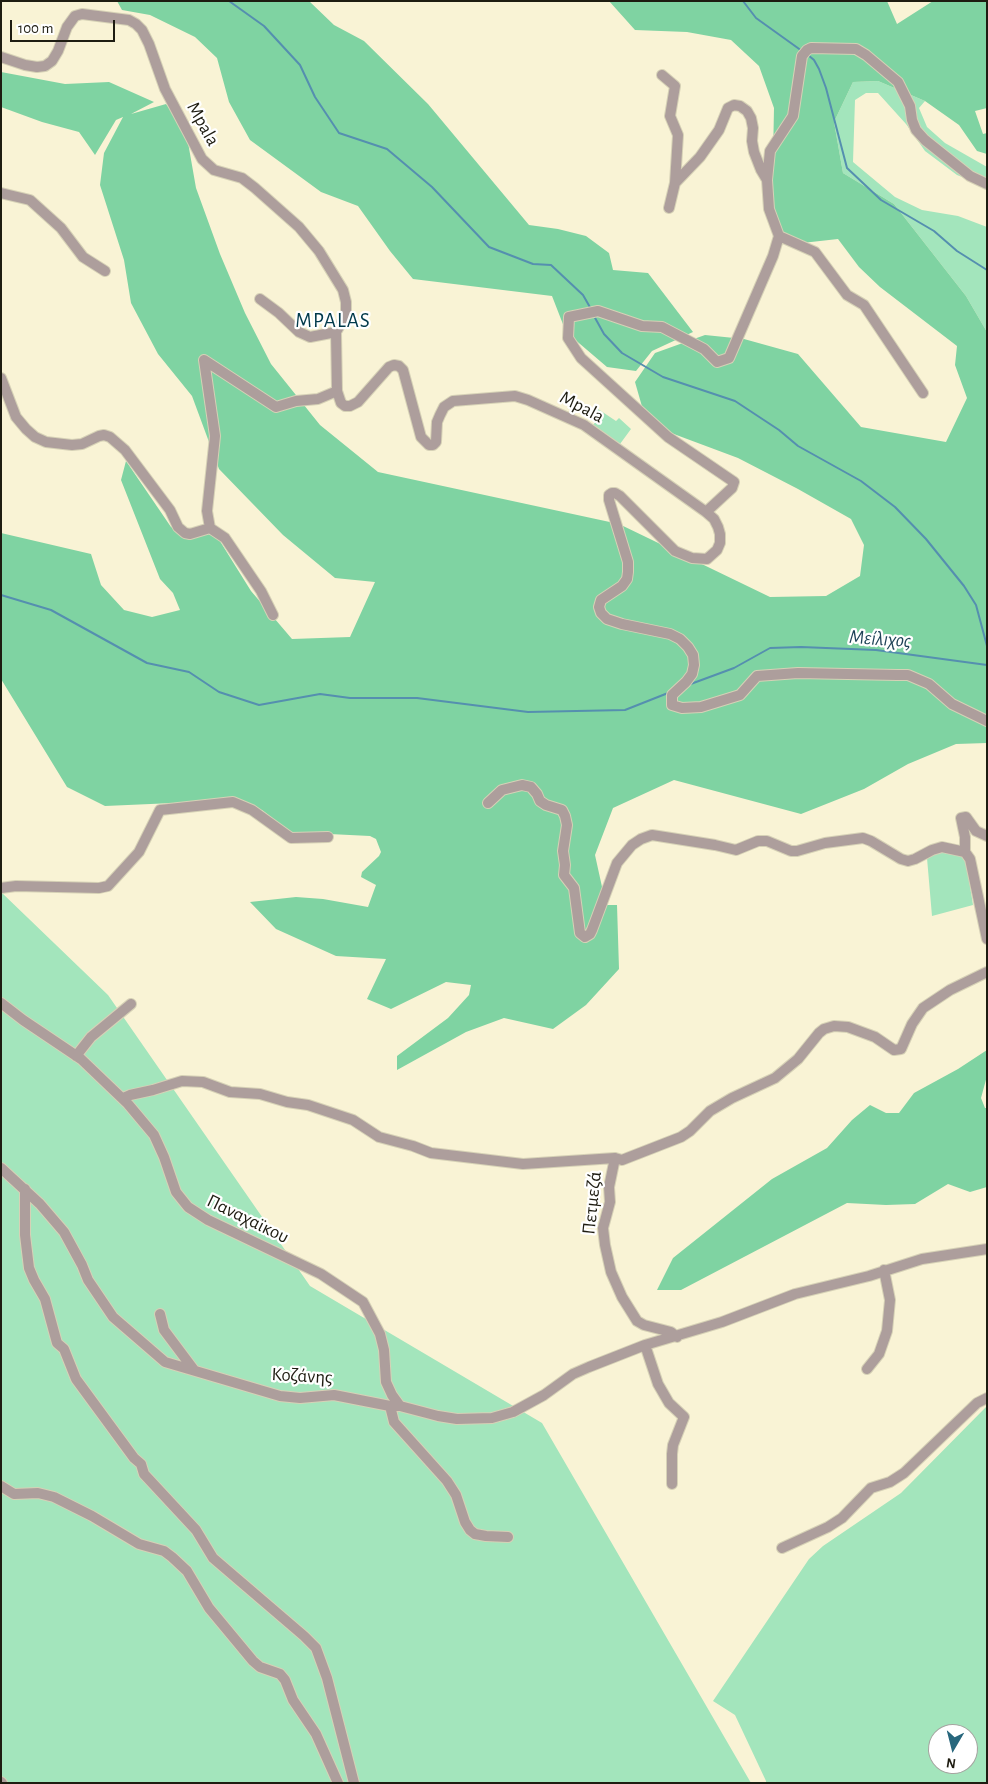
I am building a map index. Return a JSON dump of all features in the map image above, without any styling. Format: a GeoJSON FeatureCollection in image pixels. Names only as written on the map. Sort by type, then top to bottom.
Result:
{"type":"FeatureCollection","features":[{"type":"Feature","properties":{"kind":"street","name":"Mpala"},"geometry":{"type":"LineString","coordinates":[[1,57],[25,65],[45,66],[52,61],[58,52],[67,27],[75,16],[82,14],[129,20],[142,30],[149,44],[164,89],[202,159],[214,170],[242,178],[299,227],[318,250],[343,290],[346,302],[346,315],[336,332],[338,391],[341,403],[345,406],[358,402],[389,367],[399,366],[403,370],[421,437],[429,445],[433,445],[436,442],[437,422],[440,415],[444,408],[453,401],[515,396],[584,425],[706,512],[718,527],[720,543],[712,556],[706,559],[699,559],[675,551],[620,496],[615,493],[609,495],[628,562],[628,572],[627,579],[622,586],[601,600],[599,607],[601,613],[607,619],[670,634],[680,639],[688,647],[693,655],[694,665],[692,674],[672,695],[672,705],[676,707],[701,707],[740,695],[757,676],[798,673],[908,675],[928,684],[952,704],[987,722]]}},
{"type":"Feature","properties":{"kind":"street"},"geometry":{"type":"LineString","coordinates":[[706,512],[732,488],[734,482],[668,437],[582,358],[568,338],[569,317],[592,312],[642,326],[662,327],[704,349],[717,362],[729,358],[773,256],[779,236],[769,209],[767,180],[770,151],[790,122],[794,112],[804,53],[815,47],[834,50],[856,50],[866,55],[898,82],[910,106],[916,130],[970,176],[987,184]]}},
{"type":"Feature","properties":{"kind":"street"},"geometry":{"type":"LineString","coordinates":[[662,75],[675,86],[670,116],[678,135],[675,183],[669,208]]}},
{"type":"Feature","properties":{"kind":"street"},"geometry":{"type":"LineString","coordinates":[[675,183],[700,156],[719,130],[728,108],[734,104],[740,106],[751,118],[754,128],[752,141],[754,152],[767,180]]}},
{"type":"Feature","properties":{"kind":"street"},"geometry":{"type":"LineString","coordinates":[[1,193],[30,200],[61,228],[83,257],[104,271]]}},
{"type":"Feature","properties":{"kind":"street"},"geometry":{"type":"LineString","coordinates":[[779,236],[815,252],[847,295],[864,306],[923,393]]}},
{"type":"Feature","properties":{"kind":"street"},"geometry":{"type":"LineString","coordinates":[[260,299],[279,313],[299,332],[310,337],[336,332]]}},
{"type":"Feature","properties":{"kind":"street"},"geometry":{"type":"LineString","coordinates":[[272,614],[261,591],[225,538],[210,528],[207,511],[215,436],[204,360],[276,407],[296,401],[318,399],[338,391]]}},
{"type":"Feature","properties":{"kind":"street"},"geometry":{"type":"LineString","coordinates":[[1,378],[16,417],[35,437],[46,442],[72,445],[82,444],[99,436],[110,437],[125,450],[170,510],[178,526],[185,533],[190,534],[210,528]]}},
{"type":"Feature","properties":{"kind":"street"},"geometry":{"type":"LineString","coordinates":[[488,803],[502,790],[522,785],[530,788],[537,794],[540,801],[546,805],[562,810],[566,825],[563,851],[566,866],[564,875],[574,888],[580,933],[585,937],[592,930],[617,862],[641,839],[652,835],[736,850],[758,841],[767,841],[784,849],[798,851],[824,843],[863,838],[871,840],[901,859],[908,861],[942,847],[965,852]]}},
{"type":"Feature","properties":{"kind":"street"},"geometry":{"type":"LineString","coordinates":[[1,888],[16,886],[99,888],[108,886],[139,852],[160,810],[233,802],[252,810],[291,838],[328,836]]}},
{"type":"Feature","properties":{"kind":"street"},"geometry":{"type":"LineString","coordinates":[[987,836],[976,831],[967,818],[962,817],[965,852],[970,859],[987,939]]}},
{"type":"Feature","properties":{"kind":"street"},"geometry":{"type":"LineString","coordinates":[[123,1098],[130,1094],[153,1090],[182,1081],[203,1082],[230,1092],[260,1094],[287,1102],[308,1105],[353,1120],[379,1137],[431,1153],[523,1164],[615,1158],[619,1160],[627,1159],[684,1135],[705,1114],[716,1107],[767,1083],[783,1073],[802,1056],[824,1029],[834,1026],[848,1028],[875,1037],[894,1050],[901,1050],[912,1024],[923,1008],[950,990],[987,972]]}},
{"type":"Feature","properties":{"kind":"street","name":"Παναχαϊκου"},"geometry":{"type":"LineString","coordinates":[[1,1003],[76,1056],[123,1098],[154,1134],[176,1192],[188,1208],[208,1220],[321,1274],[363,1302],[380,1334],[384,1350],[386,1382],[400,1406]]}},
{"type":"Feature","properties":{"kind":"street"},"geometry":{"type":"LineString","coordinates":[[76,1056],[91,1037],[130,1004]]}},
{"type":"Feature","properties":{"kind":"street","name":"Πετμεζά"},"geometry":{"type":"LineString","coordinates":[[615,1158],[609,1188],[610,1202],[604,1228],[605,1245],[611,1272],[622,1297],[637,1321],[644,1325],[671,1332],[677,1337]]}},
{"type":"Feature","properties":{"kind":"street","name":"Κοζάνης"},"geometry":{"type":"LineString","coordinates":[[1,1168],[40,1204],[64,1232],[82,1264],[88,1280],[113,1317],[165,1362],[280,1396],[300,1398],[334,1395],[390,1406],[400,1406],[438,1416],[457,1418],[482,1419],[498,1417],[513,1412],[528,1405],[578,1371],[645,1345],[677,1337],[795,1294],[862,1278],[922,1258],[987,1249]]}},
{"type":"Feature","properties":{"kind":"street"},"geometry":{"type":"LineString","coordinates":[[24,1189],[24,1235],[29,1268],[45,1299],[57,1343],[64,1349],[76,1380],[134,1458],[141,1464],[144,1474],[196,1530],[213,1558],[316,1648],[327,1678],[354,1783]]}},
{"type":"Feature","properties":{"kind":"street"},"geometry":{"type":"LineString","coordinates":[[867,1369],[879,1354],[887,1331],[890,1300],[884,1270]]}},
{"type":"Feature","properties":{"kind":"street"},"geometry":{"type":"LineString","coordinates":[[160,1314],[164,1330],[194,1370]]}},
{"type":"Feature","properties":{"kind":"street"},"geometry":{"type":"LineString","coordinates":[[645,1345],[658,1384],[669,1403],[684,1417],[673,1445],[672,1484]]}},
{"type":"Feature","properties":{"kind":"street"},"geometry":{"type":"LineString","coordinates":[[782,1548],[828,1527],[842,1518],[871,1488],[890,1482],[904,1473],[977,1403],[987,1398]]}},
{"type":"Feature","properties":{"kind":"street"},"geometry":{"type":"LineString","coordinates":[[390,1406],[394,1422],[424,1454],[451,1488],[470,1530],[475,1534],[508,1537]]}},
{"type":"Feature","properties":{"kind":"street"},"geometry":{"type":"LineString","coordinates":[[1,1486],[14,1494],[38,1493],[54,1497],[92,1516],[139,1544],[164,1551],[172,1556],[187,1571],[209,1608],[253,1661],[260,1667],[280,1674],[285,1680],[293,1700],[316,1734],[338,1783]]}},
{"type":"Feature","properties":{"kind":"green space"},"geometry":{"type":"Polygon","coordinates":[[[117,1],[309,1],[334,25],[364,41],[428,104],[529,225],[558,229],[586,236],[609,253],[613,270],[648,273],[693,332],[652,351],[636,371],[607,367],[566,332],[552,296],[413,279],[390,251],[358,206],[321,192],[250,140],[229,102],[217,58],[195,37],[150,15],[122,10],[117,1]]]}},
{"type":"Feature","properties":{"kind":"green space"},"geometry":{"type":"Polygon","coordinates":[[[609,1],[887,1],[897,24],[933,1],[987,1],[987,108],[975,111],[983,134],[987,133],[987,154],[977,151],[959,125],[925,101],[878,81],[853,82],[834,122],[843,173],[894,204],[966,296],[987,332],[987,743],[956,744],[908,764],[864,789],[801,814],[674,780],[613,808],[595,855],[606,905],[617,905],[619,969],[586,1005],[553,1029],[504,1018],[466,1032],[397,1070],[397,1056],[448,1018],[469,995],[471,985],[446,982],[391,1009],[367,999],[386,959],[336,956],[276,929],[250,902],[296,897],[323,899],[368,907],[376,885],[361,877],[362,872],[381,852],[376,839],[370,836],[289,832],[262,810],[236,806],[196,802],[105,806],[67,787],[1,679],[1,533],[91,554],[101,585],[124,610],[152,617],[180,610],[173,593],[160,579],[121,480],[126,461],[171,527],[191,538],[206,533],[218,538],[251,591],[292,639],[350,637],[375,582],[335,578],[283,535],[219,469],[192,396],[158,354],[131,303],[124,260],[100,185],[104,153],[123,117],[116,120],[95,155],[79,132],[42,122],[1,107],[1,72],[65,84],[109,82],[154,102],[131,114],[166,104],[186,131],[196,188],[220,254],[245,313],[271,364],[320,425],[378,472],[619,524],[770,597],[826,596],[860,576],[864,545],[851,519],[738,458],[647,424],[635,382],[655,353],[705,335],[744,339],[798,354],[861,427],[946,442],[967,398],[955,365],[957,346],[880,287],[859,267],[838,239],[802,243],[782,232],[772,207],[774,108],[759,66],[731,40],[687,32],[635,30],[609,1]]]}},
{"type":"Feature","properties":{"kind":"green space"},"geometry":{"type":"Polygon","coordinates":[[[878,81],[925,101],[919,108],[927,127],[945,143],[987,167],[987,187],[957,175],[925,151],[906,124],[878,93],[866,93],[855,100],[853,162],[895,197],[922,210],[958,216],[987,227],[987,332],[966,296],[894,204],[843,173],[834,122],[853,82],[878,81]]]}},
{"type":"Feature","properties":{"kind":"green space"},"geometry":{"type":"Polygon","coordinates":[[[598,409],[616,421],[619,418],[631,429],[620,444],[593,425],[597,420],[591,416],[598,409]]]}},
{"type":"Feature","properties":{"kind":"green space"},"geometry":{"type":"Polygon","coordinates":[[[939,850],[965,854],[973,905],[932,916],[927,858],[939,850]]]}},
{"type":"Feature","properties":{"kind":"green space"},"geometry":{"type":"Polygon","coordinates":[[[1,892],[108,995],[310,1286],[542,1423],[751,1783],[1,1783],[1,892]]]}},
{"type":"Feature","properties":{"kind":"green space"},"geometry":{"type":"Polygon","coordinates":[[[987,1050],[987,1076],[981,1098],[985,1108],[987,1108],[987,1187],[970,1192],[948,1184],[915,1204],[847,1203],[681,1290],[657,1290],[673,1258],[772,1179],[827,1148],[852,1120],[870,1105],[886,1113],[899,1113],[914,1093],[958,1069],[987,1050]]]}},
{"type":"Feature","properties":{"kind":"green space"},"geometry":{"type":"Polygon","coordinates":[[[987,1406],[987,1783],[766,1783],[735,1715],[713,1701],[809,1559],[823,1546],[901,1493],[987,1406]]]}},
{"type":"Feature","properties":{"kind":"waterway"},"geometry":{"type":"LineString","coordinates":[[229,1],[264,26],[300,65],[315,97],[339,133],[387,149],[432,187],[489,247],[533,264],[551,265],[583,295],[591,309]]}},
{"type":"Feature","properties":{"kind":"waterway"},"geometry":{"type":"LineString","coordinates":[[743,1],[756,18],[802,51]]}},
{"type":"Feature","properties":{"kind":"waterway"},"geometry":{"type":"LineString","coordinates":[[808,55],[814,60],[819,69],[826,88],[847,168],[881,200],[934,231],[957,251],[987,270]]}},
{"type":"Feature","properties":{"kind":"waterway"},"geometry":{"type":"LineString","coordinates":[[594,316],[604,334],[622,353],[663,377],[735,401],[779,430],[798,446],[861,481],[895,507],[926,539],[964,586],[976,605],[987,646]]}},
{"type":"Feature","properties":{"kind":"waterway"},"geometry":{"type":"LineString","coordinates":[[1,595],[51,610],[147,663],[189,672],[219,692],[259,705],[320,694],[350,698],[417,698],[528,712],[625,710],[668,693]]}},
{"type":"Feature","properties":{"kind":"waterway","name":"Μείλιχος"},"geometry":{"type":"LineString","coordinates":[[688,685],[734,668],[770,648],[801,647],[876,650],[987,665]]}},
{"type":"Feature","properties":{"kind":"district","name":"MPALAS"},"geometry":{"type":"Point","coordinates":[333,321]}}]}
